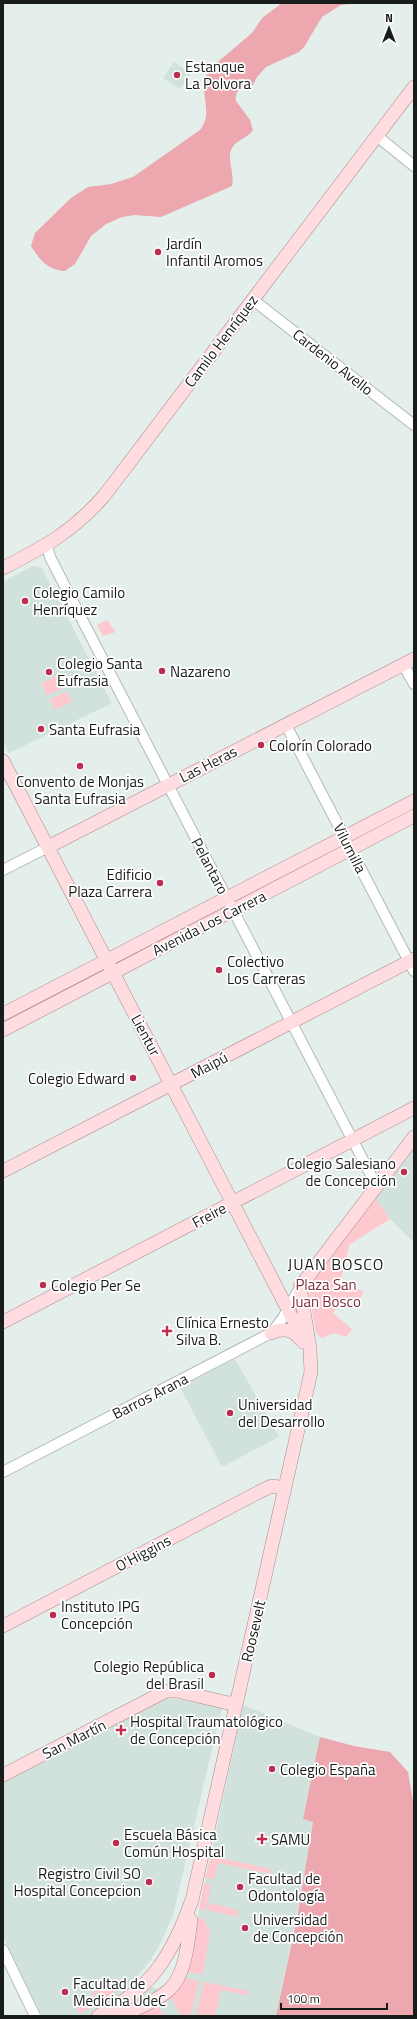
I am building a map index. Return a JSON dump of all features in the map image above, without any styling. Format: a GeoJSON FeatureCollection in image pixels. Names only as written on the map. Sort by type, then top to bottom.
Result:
{"type":"FeatureCollection","features":[{"type":"Feature","properties":{"kind":"main road","name":"Camilo Henríquez"},"geometry":{"type":"LineString","coordinates":[[3,568],[47,546],[76,525],[104,496],[414,87]]}},
{"type":"Feature","properties":{"kind":"main road","name":"Las Heras"},"geometry":{"type":"LineString","coordinates":[[48,846],[409,662]]}},
{"type":"Feature","properties":{"kind":"main road","name":"Lientur"},"geometry":{"type":"LineString","coordinates":[[3,761],[234,1202],[288,1309]]}},
{"type":"Feature","properties":{"kind":"main road","name":"Avenida Los Carrera"},"geometry":{"type":"LineString","coordinates":[[3,1014],[414,801]]}},
{"type":"Feature","properties":{"kind":"main road","name":"Avenida Los Carrera"},"geometry":{"type":"LineString","coordinates":[[3,1030],[414,816]]}},
{"type":"Feature","properties":{"kind":"main road","name":"Maipú"},"geometry":{"type":"LineString","coordinates":[[3,1171],[172,1085],[291,1022],[412,964]]}},
{"type":"Feature","properties":{"kind":"main road","name":"Freire"},"geometry":{"type":"LineString","coordinates":[[3,1322],[414,1108]]}},
{"type":"Feature","properties":{"kind":"main road"},"geometry":{"type":"LineString","coordinates":[[300,1287],[376,1185],[414,1137]]}},
{"type":"Feature","properties":{"kind":"main road","name":"Roosevelt"},"geometry":{"type":"LineString","coordinates":[[121,2016],[163,1994],[175,1983],[184,1960],[189,1932],[192,1900],[309,1381],[311,1361],[300,1287]]}},
{"type":"Feature","properties":{"kind":"main road","name":"Roosevelt"},"geometry":{"type":"LineString","coordinates":[[288,1309],[311,1361]]}},
{"type":"Feature","properties":{"kind":"main road"},"geometry":{"type":"LineString","coordinates":[[271,1333],[279,1330],[290,1330],[304,1343]]}},
{"type":"Feature","properties":{"kind":"main road","name":"O'Higgins"},"geometry":{"type":"LineString","coordinates":[[3,1626],[263,1490],[272,1486],[285,1488]]}},
{"type":"Feature","properties":{"kind":"main road","name":"San Martín"},"geometry":{"type":"LineString","coordinates":[[3,1776],[166,1691],[177,1691],[228,1703],[237,1702]]}},
{"type":"Feature","properties":{"kind":"main road","name":"Roosevelt"},"geometry":{"type":"LineString","coordinates":[[98,2016],[128,1999],[147,1982],[174,1946],[192,1900]]}},
{"type":"Feature","properties":{"kind":"street"},"geometry":{"type":"LineString","coordinates":[[376,136],[414,166]]}},
{"type":"Feature","properties":{"kind":"street","name":"Cardenio Avello"},"geometry":{"type":"LineString","coordinates":[[252,299],[414,425]]}},
{"type":"Feature","properties":{"kind":"street","name":"Pelantaro"},"geometry":{"type":"LineString","coordinates":[[47,546],[50,557],[167,785],[234,910],[376,1185]]}},
{"type":"Feature","properties":{"kind":"street"},"geometry":{"type":"LineString","coordinates":[[409,662],[414,684]]}},
{"type":"Feature","properties":{"kind":"street","name":"Vilumilla"},"geometry":{"type":"LineString","coordinates":[[286,725],[412,964]]}},
{"type":"Feature","properties":{"kind":"street","name":"Las Heras"},"geometry":{"type":"LineString","coordinates":[[3,870],[48,846]]}},
{"type":"Feature","properties":{"kind":"street","name":"Barros Arana"},"geometry":{"type":"LineString","coordinates":[[3,1472],[271,1333],[288,1309],[300,1287]]}},
{"type":"Feature","properties":{"kind":"street"},"geometry":{"type":"LineString","coordinates":[[3,1950],[35,2016]]}},
{"type":"Feature","properties":{"kind":"shaded area"},"geometry":{"type":"Polygon","coordinates":[[[282,3],[361,3],[341,5],[322,17],[304,47],[299,52],[266,67],[257,77],[253,85],[238,91],[236,94],[236,101],[250,120],[253,130],[234,145],[230,153],[233,181],[232,186],[161,217],[135,215],[122,217],[106,224],[91,236],[75,264],[65,271],[53,269],[45,263],[31,246],[35,233],[71,198],[88,187],[111,184],[133,177],[200,130],[206,118],[204,87],[208,73],[213,66],[252,33],[262,18],[282,3]]]}},
{"type":"Feature","properties":{"kind":"shaded area"},"geometry":{"type":"Polygon","coordinates":[[[174,62],[191,74],[180,89],[163,78],[174,62]]]}},
{"type":"Feature","properties":{"kind":"shaded area","name":"Colegio Santa Eufrasia"},"geometry":{"type":"Polygon","coordinates":[[[32,566],[41,567],[112,703],[9,753],[3,742],[3,582],[32,566]]]}},
{"type":"Feature","properties":{"kind":"shaded area","name":"Colegio Salesiano de Concepción"},"geometry":{"type":"Polygon","coordinates":[[[414,1149],[414,1242],[390,1219],[374,1196],[414,1149]]]}},
{"type":"Feature","properties":{"kind":"shaded area","name":"Universidad del Desarrollo"},"geometry":{"type":"Polygon","coordinates":[[[235,1359],[279,1437],[222,1467],[181,1389],[185,1384],[235,1359]]]}},
{"type":"Feature","properties":{"kind":"shaded area"},"geometry":{"type":"Polygon","coordinates":[[[164,1697],[222,1707],[173,1915],[151,1960],[134,1981],[173,1995],[182,1984],[186,1972],[243,1705],[320,1737],[303,1819],[313,1822],[304,1877],[276,2016],[42,2016],[3,1937],[3,1779],[164,1697]]]}},
{"type":"Feature","properties":{"kind":"shaded area"},"geometry":{"type":"Polygon","coordinates":[[[320,1737],[354,1746],[390,1752],[408,1772],[414,1807],[414,2016],[276,2016],[297,1918],[313,1822],[303,1819],[320,1737]]]}},
{"type":"Feature","properties":{"kind":"green space"},"geometry":{"type":"Polygon","coordinates":[[[107,620],[116,632],[103,636],[97,625],[107,620]]]}},
{"type":"Feature","properties":{"kind":"green space"},"geometry":{"type":"Polygon","coordinates":[[[59,675],[65,687],[47,695],[41,684],[59,675]]]}},
{"type":"Feature","properties":{"kind":"green space"},"geometry":{"type":"Polygon","coordinates":[[[66,691],[72,701],[55,710],[50,700],[66,691]]]}},
{"type":"Feature","properties":{"kind":"green space","name":"Plaza San Juan Bosco"},"geometry":{"type":"Polygon","coordinates":[[[374,1196],[390,1219],[349,1245],[340,1285],[364,1291],[358,1303],[342,1299],[333,1313],[352,1329],[346,1337],[334,1333],[322,1338],[316,1333],[309,1293],[312,1276],[374,1196]]]}},
{"type":"Feature","properties":{"kind":"green space"},"geometry":{"type":"Polygon","coordinates":[[[211,1856],[271,1869],[270,1874],[218,1863],[214,1879],[205,1878],[211,1856]]]}},
{"type":"Feature","properties":{"kind":"green space"},"geometry":{"type":"Polygon","coordinates":[[[204,1883],[211,1885],[206,1910],[199,1909],[204,1883]]]}},
{"type":"Feature","properties":{"kind":"green space"},"geometry":{"type":"Polygon","coordinates":[[[209,1903],[238,1910],[237,1917],[208,1910],[209,1903]]]}},
{"type":"Feature","properties":{"kind":"green space"},"geometry":{"type":"Polygon","coordinates":[[[197,1918],[204,1919],[210,1932],[203,1974],[186,1972],[197,1918]]]}},
{"type":"Feature","properties":{"kind":"green space"},"geometry":{"type":"Polygon","coordinates":[[[115,1978],[128,1982],[101,2002],[102,1993],[97,1992],[95,2000],[97,2005],[79,2014],[75,2004],[78,2002],[90,2005],[95,1988],[105,1991],[110,1990],[115,1978]]]}},
{"type":"Feature","properties":{"kind":"green space"},"geometry":{"type":"Polygon","coordinates":[[[184,1978],[199,1981],[193,2009],[189,2016],[181,2016],[171,1997],[184,1978]]]}},
{"type":"Feature","properties":{"kind":"green space"},"geometry":{"type":"Polygon","coordinates":[[[204,1982],[249,1991],[248,1995],[221,1990],[215,2016],[196,2014],[204,1982]]]}},
{"type":"Feature","properties":{"kind":"green space"},"geometry":{"type":"Polygon","coordinates":[[[158,2004],[164,2016],[135,2016],[158,2004]]]}},
{"type":"Feature","properties":{"kind":"place","name":"Estanque La Polvora"},"geometry":{"type":"Point","coordinates":[177,75]}},
{"type":"Feature","properties":{"kind":"place","name":"Jardín Infantil Aromos"},"geometry":{"type":"Point","coordinates":[158,252]}},
{"type":"Feature","properties":{"kind":"place","name":"Colegio Camilo Henríquez"},"geometry":{"type":"Point","coordinates":[25,601]}},
{"type":"Feature","properties":{"kind":"place","name":"Nazareno"},"geometry":{"type":"Point","coordinates":[162,671]}},
{"type":"Feature","properties":{"kind":"place","name":"Colegio Santa Eufrasia"},"geometry":{"type":"Point","coordinates":[49,672]}},
{"type":"Feature","properties":{"kind":"place","name":"Santa Eufrasia"},"geometry":{"type":"Point","coordinates":[41,729]}},
{"type":"Feature","properties":{"kind":"place","name":"Colorín Colorado"},"geometry":{"type":"Point","coordinates":[261,745]}},
{"type":"Feature","properties":{"kind":"place","name":"Convento de Monjas Santa Eufrasia"},"geometry":{"type":"Point","coordinates":[80,766]}},
{"type":"Feature","properties":{"kind":"place","name":"Edificio Plaza Carrera"},"geometry":{"type":"Point","coordinates":[160,883]}},
{"type":"Feature","properties":{"kind":"place","name":"Colectivo Los Carreras"},"geometry":{"type":"Point","coordinates":[219,970]}},
{"type":"Feature","properties":{"kind":"place","name":"Colegio Edward"},"geometry":{"type":"Point","coordinates":[133,1078]}},
{"type":"Feature","properties":{"kind":"place","name":"Colegio Salesiano de Concepción"},"geometry":{"type":"Point","coordinates":[404,1172]}},
{"type":"Feature","properties":{"kind":"place","name":"Colegio Per Se"},"geometry":{"type":"Point","coordinates":[43,1285]}},
{"type":"Feature","properties":{"kind":"place","name":"Clínica Ernesto Silva B."},"geometry":{"type":"Point","coordinates":[167,1331]}},
{"type":"Feature","properties":{"kind":"place","name":"Universidad del Desarrollo"},"geometry":{"type":"Point","coordinates":[230,1413]}},
{"type":"Feature","properties":{"kind":"place","name":"Instituto IPG Concepción"},"geometry":{"type":"Point","coordinates":[53,1615]}},
{"type":"Feature","properties":{"kind":"place","name":"Colegio República del Brasil"},"geometry":{"type":"Point","coordinates":[212,1675]}},
{"type":"Feature","properties":{"kind":"place","name":"Hospital Traumatológico de Concepción"},"geometry":{"type":"Point","coordinates":[121,1730]}},
{"type":"Feature","properties":{"kind":"place","name":"Colegio España"},"geometry":{"type":"Point","coordinates":[272,1769]}},
{"type":"Feature","properties":{"kind":"place","name":"SAMU"},"geometry":{"type":"Point","coordinates":[262,1839]}},
{"type":"Feature","properties":{"kind":"place","name":"Escuela Básica Común Hospital"},"geometry":{"type":"Point","coordinates":[116,1843]}},
{"type":"Feature","properties":{"kind":"place","name":"Registro Civil SO Hospital Concepcion"},"geometry":{"type":"Point","coordinates":[149,1882]}},
{"type":"Feature","properties":{"kind":"place","name":"Facultad de Odontología"},"geometry":{"type":"Point","coordinates":[240,1887]}},
{"type":"Feature","properties":{"kind":"place","name":"Universidad de Concepción"},"geometry":{"type":"Point","coordinates":[245,1928]}},
{"type":"Feature","properties":{"kind":"place","name":"Facultad de Medicina UdeC"},"geometry":{"type":"Point","coordinates":[65,1992]}},
{"type":"Feature","properties":{"kind":"district","name":"JUAN BOSCO"},"geometry":{"type":"Point","coordinates":[336,1264]}}]}
